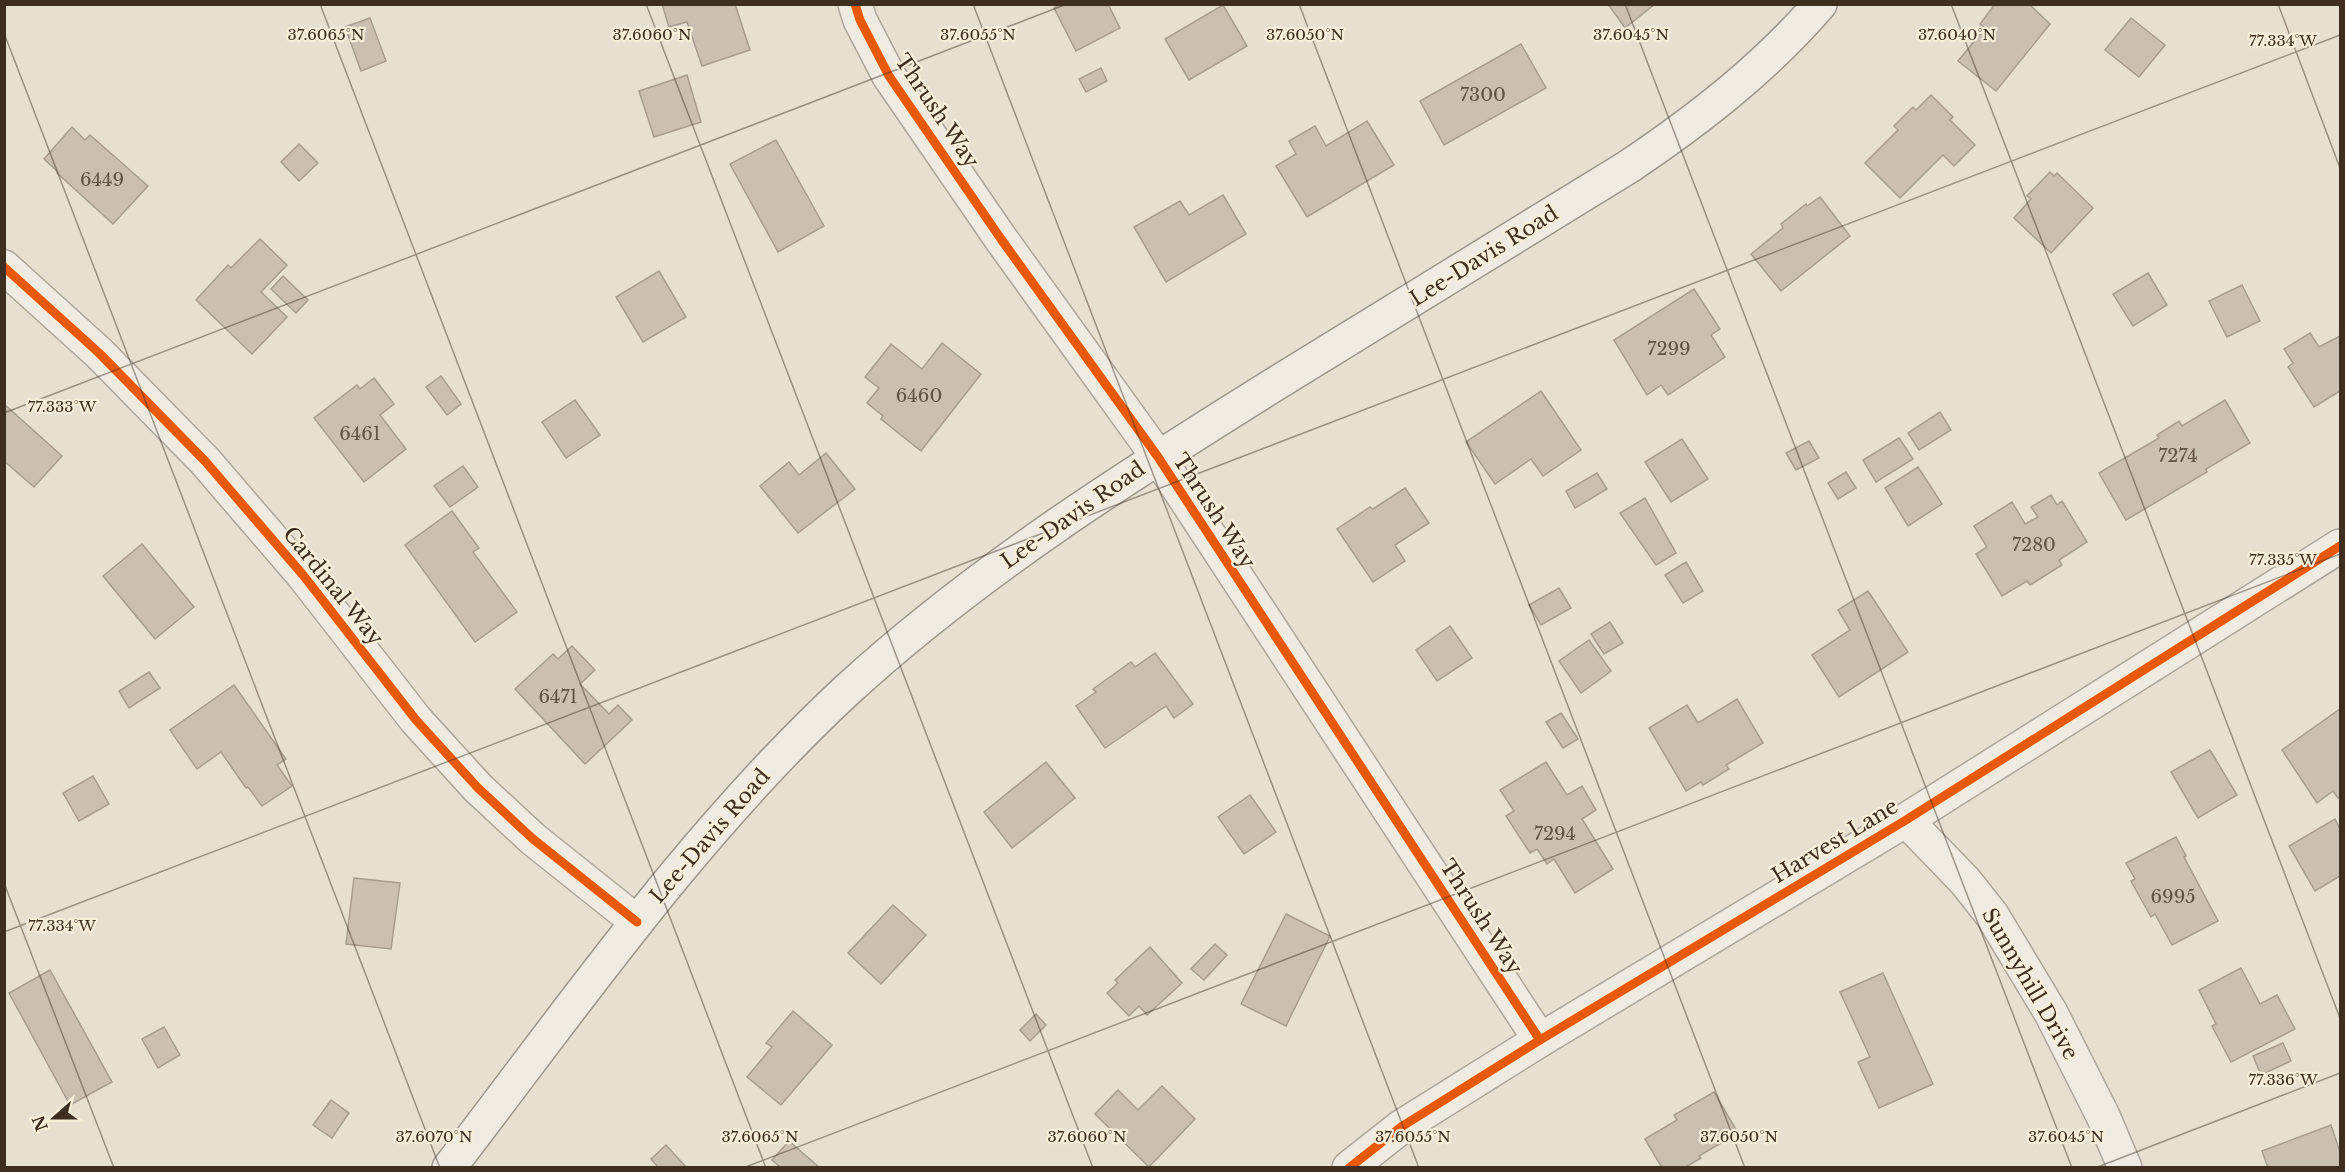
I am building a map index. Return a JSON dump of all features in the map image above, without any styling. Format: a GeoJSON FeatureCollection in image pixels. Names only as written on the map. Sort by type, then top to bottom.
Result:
{"type":"FeatureCollection","features":[{"type":"Feature","properties":{"kind":"street","name":"Thrush Way"},"geometry":{"type":"LineString","coordinates":[[855,4],[860,20],[889,76],[1001,239],[1158,458],[1540,1040]]}},
{"type":"Feature","properties":{"kind":"street","name":"Lee-Davis Road"},"geometry":{"type":"LineString","coordinates":[[449,1167],[691,855],[767,771],[846,692],[950,603],[1025,547],[1158,458],[1672,138],[1741,83],[1804,23],[1820,4]]}},
{"type":"Feature","properties":{"kind":"street","name":"Cardinal Way"},"geometry":{"type":"LineString","coordinates":[[4,267],[99,353],[205,461],[303,575],[416,720],[478,788],[533,839],[637,922]]}},
{"type":"Feature","properties":{"kind":"street","name":"Harvest Lane"},"geometry":{"type":"LineString","coordinates":[[1349,1167],[1401,1127],[1540,1040],[1906,820],[2340,546]]}},
{"type":"Feature","properties":{"kind":"street","name":"Sunnyhill Drive"},"geometry":{"type":"LineString","coordinates":[[1906,820],[1965,881],[1992,915],[2051,1013],[2103,1116],[2125,1167]]}},
{"type":"Feature","properties":{"kind":"building"},"geometry":{"type":"Polygon","coordinates":[[[662,4],[735,4],[750,50],[702,66],[687,22],[669,27],[662,4]]]}},
{"type":"Feature","properties":{"kind":"building"},"geometry":{"type":"Polygon","coordinates":[[[1060,4],[1108,4],[1120,28],[1076,51],[1054,8],[1060,4]]]}},
{"type":"Feature","properties":{"kind":"building"},"geometry":{"type":"Polygon","coordinates":[[[1608,4],[1655,4],[1625,28],[1608,4]]]}},
{"type":"Feature","properties":{"kind":"building"},"geometry":{"type":"Polygon","coordinates":[[[1995,4],[2029,4],[2050,24],[1996,91],[1958,61],[1985,28],[1980,24],[1995,4]]]}},
{"type":"Feature","properties":{"kind":"building"},"geometry":{"type":"Polygon","coordinates":[[[1223,5],[1247,46],[1189,80],[1165,39],[1223,5]]]}},
{"type":"Feature","properties":{"kind":"building"},"geometry":{"type":"Polygon","coordinates":[[[370,18],[386,61],[361,71],[345,27],[370,18]]]}},
{"type":"Feature","properties":{"kind":"building"},"geometry":{"type":"Polygon","coordinates":[[[2131,18],[2165,45],[2139,77],[2105,50],[2131,18]]]}},
{"type":"Feature","properties":{"kind":"building"},"geometry":{"type":"Polygon","coordinates":[[[1521,44],[1546,88],[1444,145],[1420,101],[1521,44]]]}},
{"type":"Feature","properties":{"kind":"building"},"geometry":{"type":"Polygon","coordinates":[[[1101,68],[1107,81],[1086,92],[1079,79],[1101,68]]]}},
{"type":"Feature","properties":{"kind":"building"},"geometry":{"type":"Polygon","coordinates":[[[687,75],[701,122],[654,137],[639,91],[687,75]]]}},
{"type":"Feature","properties":{"kind":"building"},"geometry":{"type":"Polygon","coordinates":[[[1931,95],[1953,117],[1950,120],[1975,145],[1954,166],[1943,155],[1900,198],[1865,163],[1898,130],[1894,126],[1913,107],[1916,110],[1931,95]]]}},
{"type":"Feature","properties":{"kind":"building"},"geometry":{"type":"Polygon","coordinates":[[[1367,121],[1394,165],[1307,217],[1276,166],[1296,154],[1289,141],[1315,126],[1326,146],[1367,121]]]}},
{"type":"Feature","properties":{"kind":"building"},"geometry":{"type":"Polygon","coordinates":[[[72,127],[85,140],[90,135],[148,186],[113,224],[44,159],[72,127]]]}},
{"type":"Feature","properties":{"kind":"building"},"geometry":{"type":"Polygon","coordinates":[[[776,140],[824,226],[778,252],[730,164],[776,140]]]}},
{"type":"Feature","properties":{"kind":"building"},"geometry":{"type":"Polygon","coordinates":[[[299,144],[318,163],[299,181],[281,162],[299,144]]]}},
{"type":"Feature","properties":{"kind":"building"},"geometry":{"type":"Polygon","coordinates":[[[2050,172],[2054,176],[2057,173],[2093,208],[2051,253],[2014,218],[2031,199],[2027,196],[2050,172]]]}},
{"type":"Feature","properties":{"kind":"building"},"geometry":{"type":"Polygon","coordinates":[[[1223,195],[1246,234],[1166,282],[1134,227],[1180,201],[1189,215],[1223,195]]]}},
{"type":"Feature","properties":{"kind":"building"},"geometry":{"type":"Polygon","coordinates":[[[1820,197],[1850,236],[1781,291],[1751,254],[1783,228],[1781,224],[1806,204],[1807,206],[1820,197]]]}},
{"type":"Feature","properties":{"kind":"building"},"geometry":{"type":"Polygon","coordinates":[[[260,239],[287,265],[261,292],[287,317],[252,354],[196,300],[228,265],[231,268],[260,239]]]}},
{"type":"Feature","properties":{"kind":"building"},"geometry":{"type":"Polygon","coordinates":[[[659,271],[686,317],[643,342],[616,297],[659,271]]]}},
{"type":"Feature","properties":{"kind":"building"},"geometry":{"type":"Polygon","coordinates":[[[2148,273],[2167,305],[2133,326],[2113,294],[2148,273]]]}},
{"type":"Feature","properties":{"kind":"building"},"geometry":{"type":"Polygon","coordinates":[[[283,276],[308,300],[296,313],[271,289],[283,276]]]}},
{"type":"Feature","properties":{"kind":"building"},"geometry":{"type":"Polygon","coordinates":[[[2242,285],[2260,321],[2227,337],[2209,301],[2242,285]]]}},
{"type":"Feature","properties":{"kind":"building"},"geometry":{"type":"Polygon","coordinates":[[[1694,289],[1720,329],[1711,335],[1725,357],[1668,395],[1661,385],[1647,395],[1614,340],[1694,289]]]}},
{"type":"Feature","properties":{"kind":"building"},"geometry":{"type":"Polygon","coordinates":[[[2310,333],[2319,347],[2340,336],[2340,391],[2314,407],[2288,367],[2293,363],[2284,349],[2310,333]]]}},
{"type":"Feature","properties":{"kind":"building"},"geometry":{"type":"Polygon","coordinates":[[[942,343],[981,374],[921,451],[881,419],[883,416],[867,403],[879,388],[865,377],[891,344],[922,369],[942,343]]]}},
{"type":"Feature","properties":{"kind":"building"},"geometry":{"type":"Polygon","coordinates":[[[441,376],[461,404],[447,415],[426,387],[441,376]]]}},
{"type":"Feature","properties":{"kind":"building"},"geometry":{"type":"Polygon","coordinates":[[[374,378],[394,404],[380,415],[406,449],[364,482],[314,418],[357,385],[360,389],[374,378]]]}},
{"type":"Feature","properties":{"kind":"building"},"geometry":{"type":"Polygon","coordinates":[[[1541,391],[1581,450],[1543,476],[1531,459],[1495,484],[1466,442],[1541,391]]]}},
{"type":"Feature","properties":{"kind":"building"},"geometry":{"type":"Polygon","coordinates":[[[575,400],[600,435],[566,458],[542,422],[575,400]]]}},
{"type":"Feature","properties":{"kind":"building"},"geometry":{"type":"Polygon","coordinates":[[[2225,400],[2250,443],[2206,469],[2207,472],[2126,520],[2099,473],[2159,438],[2157,435],[2179,421],[2182,426],[2225,400]]]}},
{"type":"Feature","properties":{"kind":"building"},"geometry":{"type":"Polygon","coordinates":[[[4,404],[62,456],[34,487],[4,461],[4,404]]]}},
{"type":"Feature","properties":{"kind":"building"},"geometry":{"type":"Polygon","coordinates":[[[1940,412],[1951,430],[1919,450],[1908,433],[1940,412]]]}},
{"type":"Feature","properties":{"kind":"building"},"geometry":{"type":"Polygon","coordinates":[[[1899,438],[1913,459],[1876,482],[1863,460],[1899,438]]]}},
{"type":"Feature","properties":{"kind":"building"},"geometry":{"type":"Polygon","coordinates":[[[1682,439],[1708,479],[1671,502],[1645,462],[1682,439]]]}},
{"type":"Feature","properties":{"kind":"building"},"geometry":{"type":"Polygon","coordinates":[[[1809,441],[1819,458],[1796,470],[1786,453],[1809,441]]]}},
{"type":"Feature","properties":{"kind":"building"},"geometry":{"type":"Polygon","coordinates":[[[826,453],[855,489],[798,533],[760,486],[789,462],[799,475],[826,453]]]}},
{"type":"Feature","properties":{"kind":"building"},"geometry":{"type":"Polygon","coordinates":[[[463,466],[478,487],[450,507],[434,486],[463,466]]]}},
{"type":"Feature","properties":{"kind":"building"},"geometry":{"type":"Polygon","coordinates":[[[1918,467],[1942,504],[1908,526],[1885,488],[1918,467]]]}},
{"type":"Feature","properties":{"kind":"building"},"geometry":{"type":"Polygon","coordinates":[[[1846,472],[1856,488],[1838,499],[1828,483],[1846,472]]]}},
{"type":"Feature","properties":{"kind":"building"},"geometry":{"type":"Polygon","coordinates":[[[1597,473],[1607,489],[1575,508],[1566,491],[1597,473]]]}},
{"type":"Feature","properties":{"kind":"building"},"geometry":{"type":"Polygon","coordinates":[[[1405,488],[1429,523],[1395,545],[1405,561],[1373,582],[1337,529],[1370,507],[1373,509],[1405,488]]]}},
{"type":"Feature","properties":{"kind":"building"},"geometry":{"type":"Polygon","coordinates":[[[2051,495],[2057,505],[2062,501],[2087,542],[2059,560],[2062,565],[2030,585],[2027,581],[2002,596],[1976,554],[1987,547],[1974,526],[2012,502],[2025,524],[2038,517],[2031,507],[2051,495]]]}},
{"type":"Feature","properties":{"kind":"building"},"geometry":{"type":"Polygon","coordinates":[[[1645,498],[1676,553],[1656,565],[1620,513],[1645,498]]]}},
{"type":"Feature","properties":{"kind":"building"},"geometry":{"type":"Polygon","coordinates":[[[452,511],[479,548],[473,552],[517,612],[475,642],[405,545],[452,511]]]}},
{"type":"Feature","properties":{"kind":"building"},"geometry":{"type":"Polygon","coordinates":[[[142,544],[194,607],[155,639],[103,576],[142,544]]]}},
{"type":"Feature","properties":{"kind":"building"},"geometry":{"type":"Polygon","coordinates":[[[1686,562],[1703,591],[1683,603],[1665,575],[1686,562]]]}},
{"type":"Feature","properties":{"kind":"building"},"geometry":{"type":"Polygon","coordinates":[[[1559,588],[1571,608],[1541,625],[1529,605],[1559,588]]]}},
{"type":"Feature","properties":{"kind":"building"},"geometry":{"type":"Polygon","coordinates":[[[1868,591],[1908,652],[1839,697],[1812,655],[1850,630],[1838,610],[1868,591]]]}},
{"type":"Feature","properties":{"kind":"building"},"geometry":{"type":"Polygon","coordinates":[[[1610,622],[1623,643],[1604,654],[1591,634],[1610,622]]]}},
{"type":"Feature","properties":{"kind":"building"},"geometry":{"type":"Polygon","coordinates":[[[1450,626],[1472,658],[1437,681],[1416,650],[1450,626]]]}},
{"type":"Feature","properties":{"kind":"building"},"geometry":{"type":"Polygon","coordinates":[[[1589,640],[1611,671],[1581,693],[1559,661],[1589,640]]]}},
{"type":"Feature","properties":{"kind":"building"},"geometry":{"type":"Polygon","coordinates":[[[572,646],[595,670],[580,684],[609,714],[618,705],[632,720],[585,764],[515,689],[553,654],[558,659],[572,646]]]}},
{"type":"Feature","properties":{"kind":"building"},"geometry":{"type":"Polygon","coordinates":[[[1155,653],[1193,704],[1174,718],[1166,706],[1105,748],[1076,706],[1096,692],[1093,689],[1131,662],[1135,667],[1155,653]]]}},
{"type":"Feature","properties":{"kind":"building"},"geometry":{"type":"Polygon","coordinates":[[[149,672],[160,688],[129,708],[119,691],[149,672]]]}},
{"type":"Feature","properties":{"kind":"building"},"geometry":{"type":"Polygon","coordinates":[[[234,685],[286,759],[277,765],[292,786],[262,806],[248,787],[246,788],[221,752],[197,769],[170,730],[234,685]]]}},
{"type":"Feature","properties":{"kind":"building"},"geometry":{"type":"Polygon","coordinates":[[[1737,699],[1763,743],[1726,765],[1729,769],[1703,785],[1701,782],[1686,791],[1649,728],[1687,705],[1698,723],[1737,699]]]}},
{"type":"Feature","properties":{"kind":"building"},"geometry":{"type":"Polygon","coordinates":[[[2340,709],[2340,796],[2338,798],[2333,791],[2317,803],[2282,750],[2340,709]]]}},
{"type":"Feature","properties":{"kind":"building"},"geometry":{"type":"Polygon","coordinates":[[[1561,713],[1578,739],[1563,748],[1546,722],[1561,713]]]}},
{"type":"Feature","properties":{"kind":"building"},"geometry":{"type":"Polygon","coordinates":[[[2210,750],[2237,795],[2198,818],[2171,772],[2210,750]]]}},
{"type":"Feature","properties":{"kind":"building"},"geometry":{"type":"Polygon","coordinates":[[[1046,762],[1075,798],[1012,848],[984,812],[1046,762]]]}},
{"type":"Feature","properties":{"kind":"building"},"geometry":{"type":"Polygon","coordinates":[[[1546,762],[1567,795],[1582,786],[1596,810],[1582,819],[1613,869],[1575,893],[1554,859],[1547,864],[1537,849],[1530,853],[1506,816],[1514,811],[1500,790],[1546,762]]]}},
{"type":"Feature","properties":{"kind":"building"},"geometry":{"type":"Polygon","coordinates":[[[93,776],[109,804],[79,821],[63,793],[93,776]]]}},
{"type":"Feature","properties":{"kind":"building"},"geometry":{"type":"Polygon","coordinates":[[[1250,795],[1276,832],[1244,854],[1218,817],[1250,795]]]}},
{"type":"Feature","properties":{"kind":"building"},"geometry":{"type":"Polygon","coordinates":[[[2335,819],[2340,829],[2340,876],[2315,891],[2289,846],[2335,819]]]}},
{"type":"Feature","properties":{"kind":"building"},"geometry":{"type":"Polygon","coordinates":[[[2176,837],[2218,921],[2172,945],[2155,914],[2151,917],[2131,881],[2135,879],[2126,863],[2176,837]]]}},
{"type":"Feature","properties":{"kind":"building"},"geometry":{"type":"Polygon","coordinates":[[[354,878],[400,883],[391,949],[346,944],[354,878]]]}},
{"type":"Feature","properties":{"kind":"building"},"geometry":{"type":"Polygon","coordinates":[[[893,905],[926,935],[881,984],[848,953],[893,905]]]}},
{"type":"Feature","properties":{"kind":"building"},"geometry":{"type":"Polygon","coordinates":[[[1286,914],[1330,936],[1286,1026],[1241,1004],[1286,914]]]}},
{"type":"Feature","properties":{"kind":"building"},"geometry":{"type":"Polygon","coordinates":[[[1215,944],[1227,955],[1204,980],[1191,969],[1215,944]]]}},
{"type":"Feature","properties":{"kind":"building"},"geometry":{"type":"Polygon","coordinates":[[[1150,947],[1182,983],[1147,1015],[1139,1006],[1129,1016],[1107,993],[1118,983],[1115,980],[1150,947]]]}},
{"type":"Feature","properties":{"kind":"building"},"geometry":{"type":"Polygon","coordinates":[[[2241,968],[2260,1004],[2277,995],[2295,1029],[2231,1062],[2212,1026],[2216,1024],[2199,990],[2241,968]]]}},
{"type":"Feature","properties":{"kind":"building"},"geometry":{"type":"Polygon","coordinates":[[[50,970],[112,1082],[70,1105],[9,993],[50,970]]]}},
{"type":"Feature","properties":{"kind":"building"},"geometry":{"type":"Polygon","coordinates":[[[1883,973],[1933,1084],[1879,1108],[1858,1062],[1870,1057],[1840,992],[1883,973]]]}},
{"type":"Feature","properties":{"kind":"building"},"geometry":{"type":"Polygon","coordinates":[[[793,1011],[832,1045],[781,1105],[747,1077],[772,1047],[766,1043],[793,1011]]]}},
{"type":"Feature","properties":{"kind":"building"},"geometry":{"type":"Polygon","coordinates":[[[1036,1014],[1046,1025],[1030,1041],[1020,1030],[1036,1014]]]}},
{"type":"Feature","properties":{"kind":"building"},"geometry":{"type":"Polygon","coordinates":[[[164,1027],[180,1055],[158,1068],[142,1039],[164,1027]]]}},
{"type":"Feature","properties":{"kind":"building"},"geometry":{"type":"Polygon","coordinates":[[[2283,1043],[2291,1061],[2261,1075],[2253,1056],[2283,1043]]]}},
{"type":"Feature","properties":{"kind":"building"},"geometry":{"type":"Polygon","coordinates":[[[1162,1086],[1195,1119],[1149,1167],[1095,1114],[1118,1090],[1138,1110],[1162,1086]]]}},
{"type":"Feature","properties":{"kind":"building"},"geometry":{"type":"Polygon","coordinates":[[[1714,1092],[1738,1133],[1699,1156],[1701,1158],[1684,1168],[1662,1168],[1645,1139],[1677,1120],[1674,1115],[1714,1092]]]}},
{"type":"Feature","properties":{"kind":"building"},"geometry":{"type":"Polygon","coordinates":[[[331,1100],[349,1113],[332,1138],[313,1125],[331,1100]]]}},
{"type":"Feature","properties":{"kind":"building"},"geometry":{"type":"Polygon","coordinates":[[[2331,1125],[2340,1152],[2340,1168],[2268,1168],[2262,1151],[2331,1125]]]}},
{"type":"Feature","properties":{"kind":"building"},"geometry":{"type":"Polygon","coordinates":[[[789,1141],[820,1168],[781,1168],[772,1160],[789,1141]]]}},
{"type":"Feature","properties":{"kind":"building"},"geometry":{"type":"Polygon","coordinates":[[[666,1145],[687,1168],[659,1168],[651,1159],[666,1145]]]}},
{"type":"Feature","properties":{"kind":"cycle path"},"geometry":{"type":"LineString","coordinates":[[855,4],[860,20],[889,76],[1001,239],[1158,457],[1540,1040]]}},
{"type":"Feature","properties":{"kind":"cycle path"},"geometry":{"type":"LineString","coordinates":[[4,267],[99,353],[205,461],[303,575],[416,720],[478,788],[533,839],[637,922]]}},
{"type":"Feature","properties":{"kind":"cycle path"},"geometry":{"type":"LineString","coordinates":[[1349,1168],[1401,1127],[1540,1040],[1906,820],[2340,546]]}}]}
